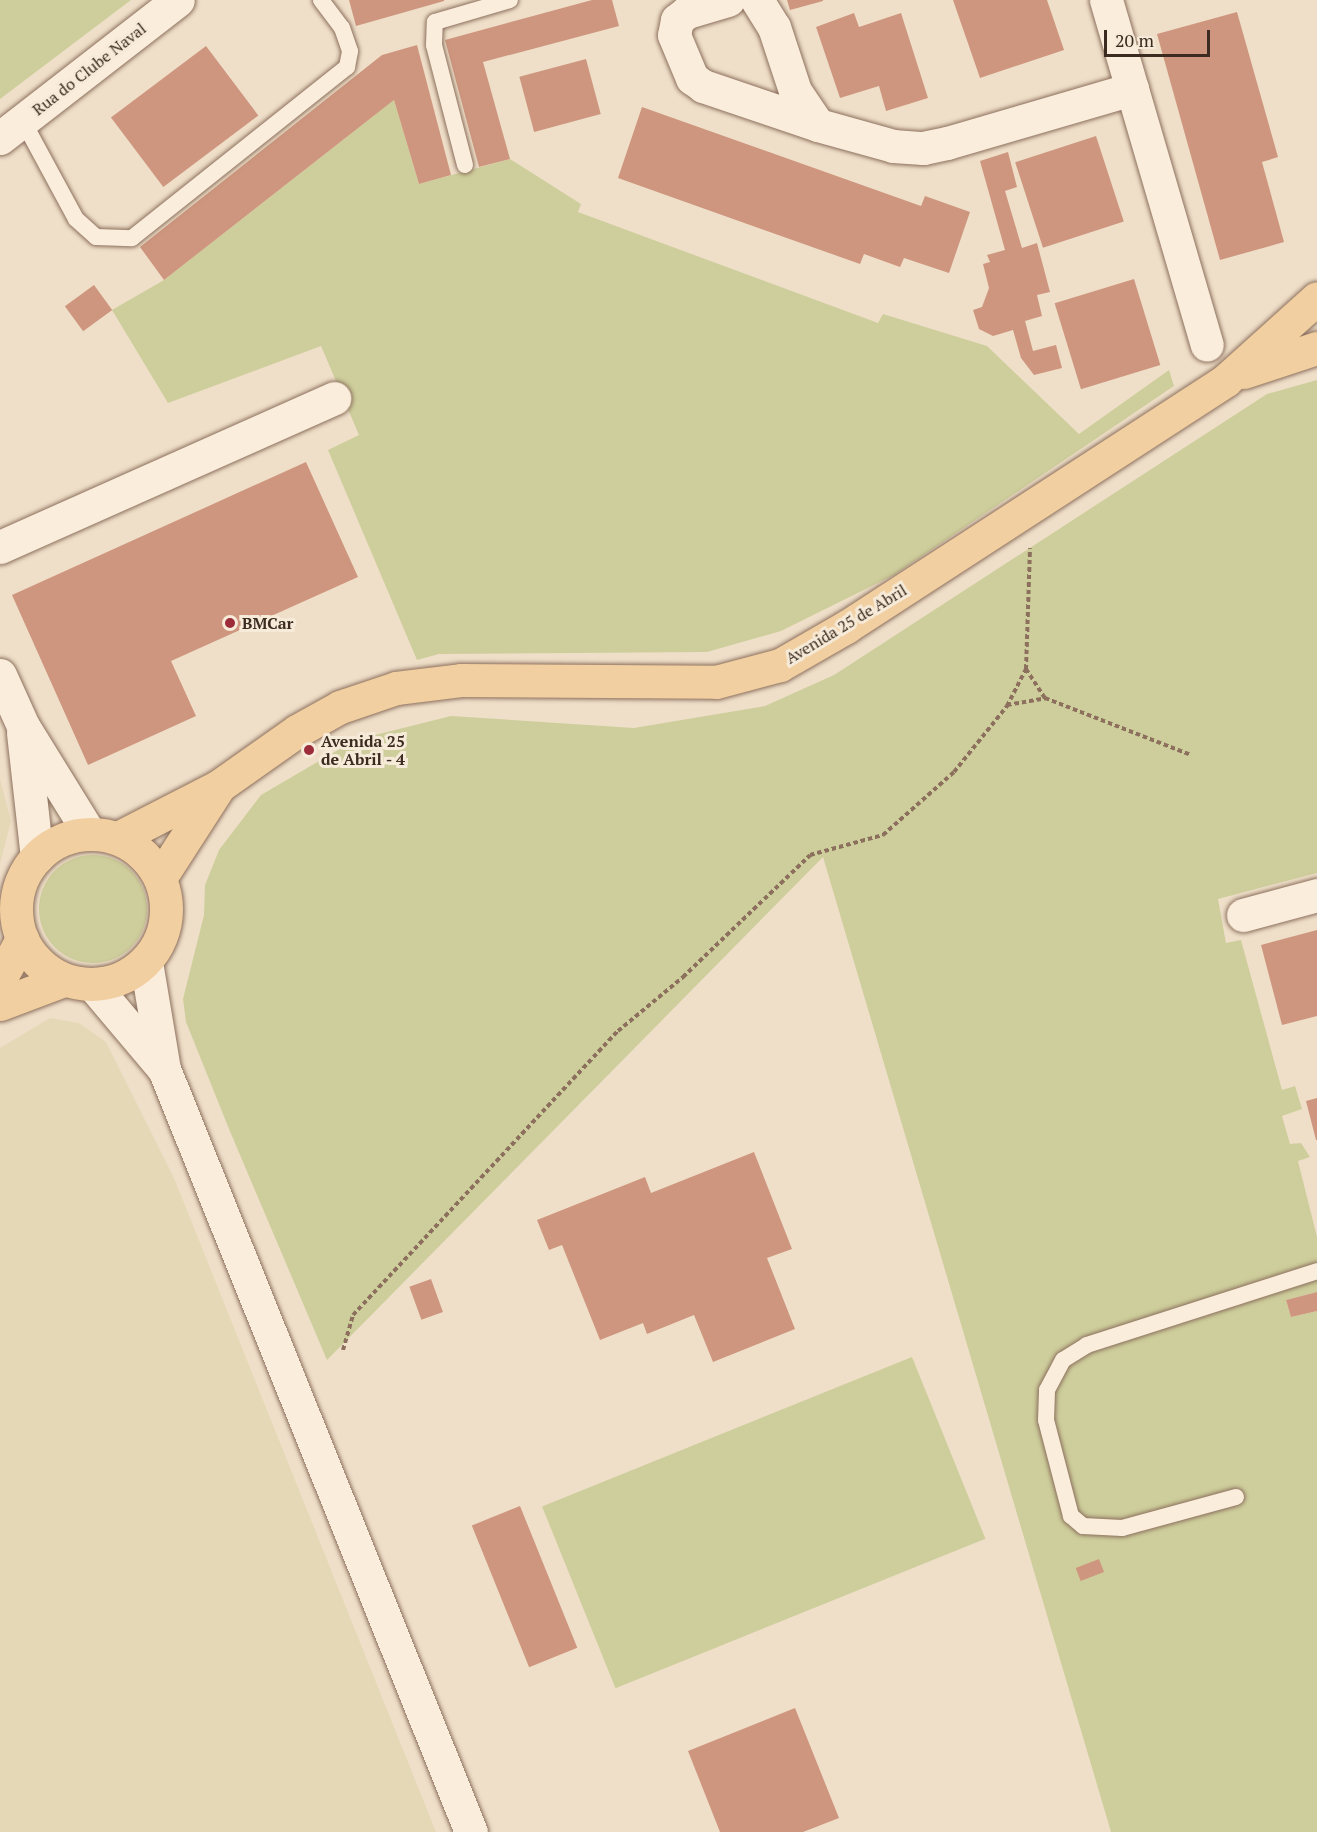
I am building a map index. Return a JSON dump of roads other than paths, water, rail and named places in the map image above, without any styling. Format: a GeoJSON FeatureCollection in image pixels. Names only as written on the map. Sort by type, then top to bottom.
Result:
{"type":"FeatureCollection","features":[{"type":"Feature","properties":{"kind":"main road","name":"Avenida 25 de Abril"},"geometry":{"type":"LineString","coordinates":[[78,982],[40,963],[22,939],[16,918],[17,896],[23,875],[37,857],[52,844],[104,836],[219,786],[297,730],[340,707],[396,688],[461,680],[716,682],[780,665],[846,627],[1226,380],[1317,298]]}},
{"type":"Feature","properties":{"kind":"main road","name":"Avenida 25 de Abril"},"geometry":{"type":"LineString","coordinates":[[1226,380],[1317,348]]}},
{"type":"Feature","properties":{"kind":"main road","name":"Avenida 25 de Abril"},"geometry":{"type":"LineString","coordinates":[[160,878],[219,786]]}},
{"type":"Feature","properties":{"kind":"main road"},"geometry":{"type":"LineString","coordinates":[[0,1004],[78,982],[130,974],[146,962],[166,922],[160,878],[136,848],[104,836]]}},
{"type":"Feature","properties":{"kind":"main road"},"geometry":{"type":"LineString","coordinates":[[0,979],[22,939]]}},
{"type":"Feature","properties":{"kind":"street","name":"Rua do Clube Naval"},"geometry":{"type":"LineString","coordinates":[[11,130],[178,0]]}},
{"type":"Feature","properties":{"kind":"street"},"geometry":{"type":"LineString","coordinates":[[728,0],[687,12],[677,20],[674,34],[692,78],[818,125],[893,146],[923,148],[1132,88]]}},
{"type":"Feature","properties":{"kind":"street"},"geometry":{"type":"LineString","coordinates":[[757,0],[770,19],[795,91],[818,125]]}},
{"type":"Feature","properties":{"kind":"street"},"geometry":{"type":"LineString","coordinates":[[1106,0],[1207,345]]}},
{"type":"Feature","properties":{"kind":"street"},"geometry":{"type":"LineString","coordinates":[[0,547],[334,398]]}},
{"type":"Feature","properties":{"kind":"street"},"geometry":{"type":"LineString","coordinates":[[0,675],[22,726],[104,836]]}},
{"type":"Feature","properties":{"kind":"street"},"geometry":{"type":"LineString","coordinates":[[22,726],[37,857]]}},
{"type":"Feature","properties":{"kind":"street"},"geometry":{"type":"LineString","coordinates":[[1243,915],[1317,895]]}},
{"type":"Feature","properties":{"kind":"street"},"geometry":{"type":"LineString","coordinates":[[146,962],[164,1069],[471,1832]]}},
{"type":"Feature","properties":{"kind":"street"},"geometry":{"type":"LineString","coordinates":[[78,982],[164,1069]]}},
{"type":"Feature","properties":{"kind":"lane"},"geometry":{"type":"LineString","coordinates":[[11,130],[76,219],[96,237],[132,238],[347,67],[350,51],[342,28],[321,0]]}},
{"type":"Feature","properties":{"kind":"lane"},"geometry":{"type":"LineString","coordinates":[[465,165],[434,45],[435,22],[510,0]]}},
{"type":"Feature","properties":{"kind":"lane"},"geometry":{"type":"LineString","coordinates":[[1236,1497],[1122,1528],[1083,1526],[1071,1516],[1046,1420],[1047,1390],[1063,1360],[1087,1345],[1317,1271]]}},
{"type":"Feature","properties":{"kind":"place","name":"BMCar"},"geometry":{"type":"Point","coordinates":[230,623]}},
{"type":"Feature","properties":{"kind":"place","name":"Avenida 25 de Abril - 4"},"geometry":{"type":"Point","coordinates":[309,750]}}]}
